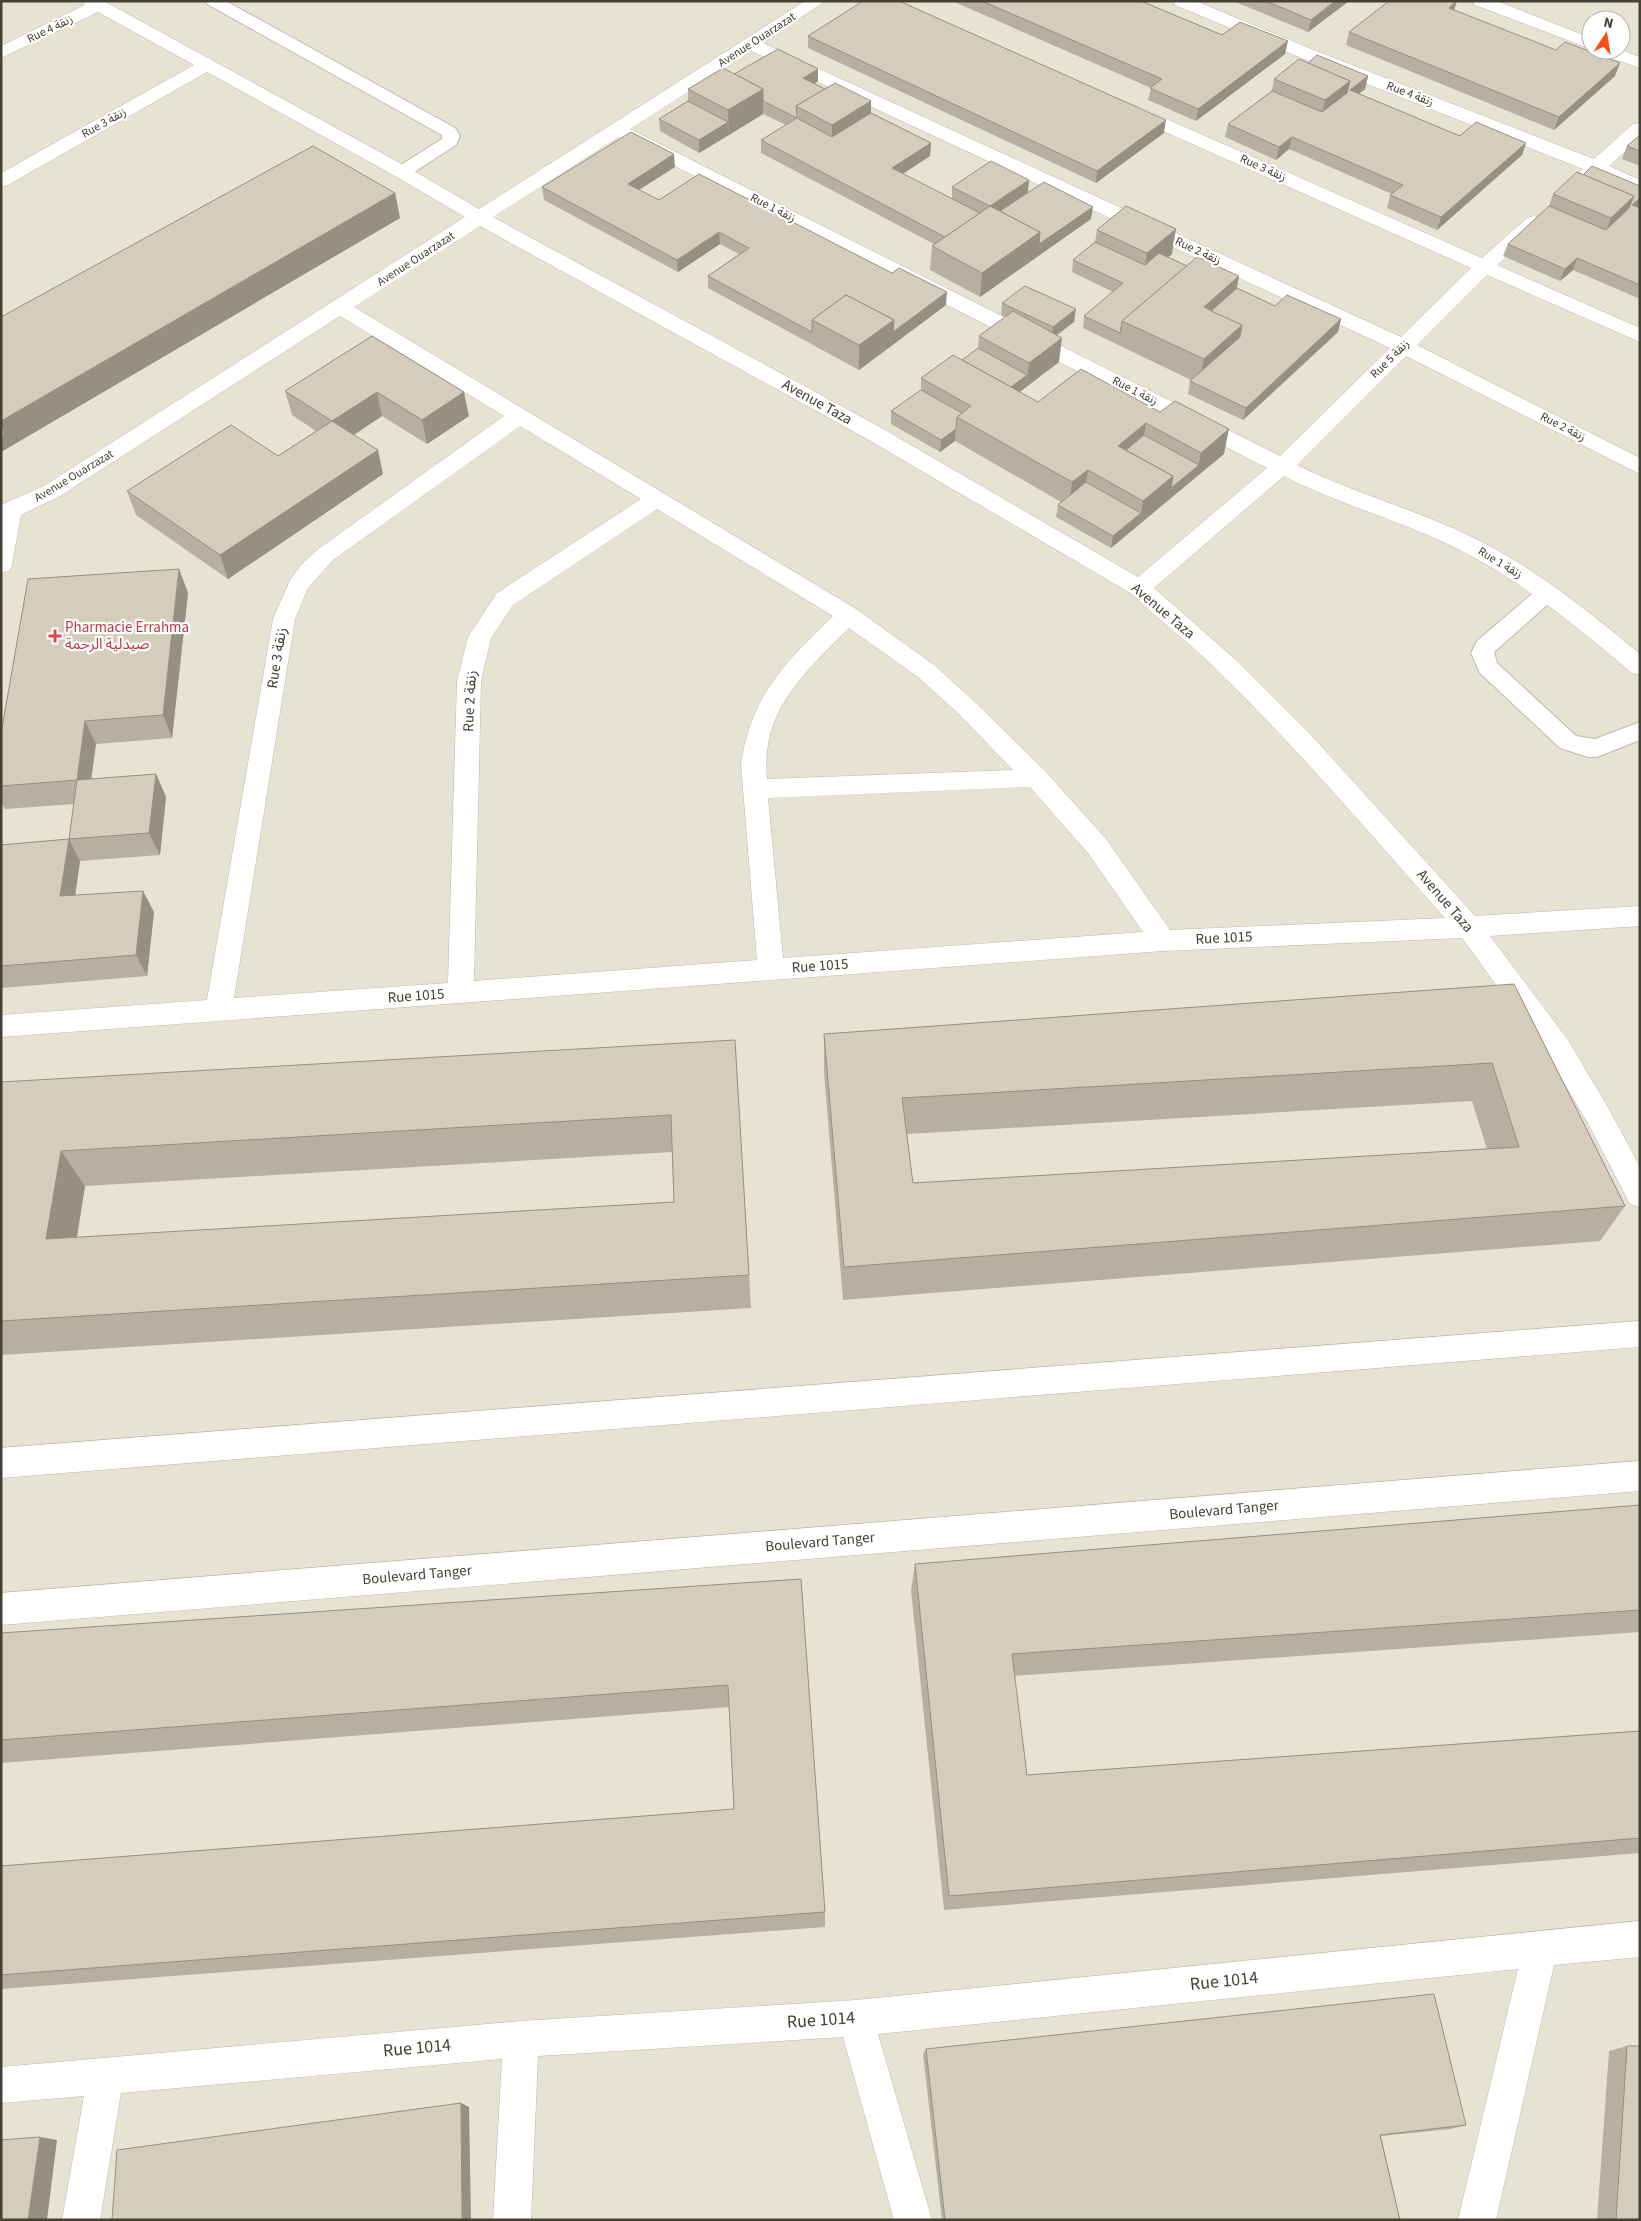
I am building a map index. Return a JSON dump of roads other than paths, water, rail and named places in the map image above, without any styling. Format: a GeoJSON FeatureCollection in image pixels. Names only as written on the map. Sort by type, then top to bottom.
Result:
{"type":"FeatureCollection","features":[{"type":"Feature","properties":{"kind":"street","name":"Avenue Ouarzazat"},"geometry":{"type":"LineString","coordinates":[[6,512],[52,492],[817,1]]}},
{"type":"Feature","properties":{"kind":"street","name":"Rue 4 زنقة"},"geometry":{"type":"LineString","coordinates":[[1181,1],[1310,55],[1596,167],[1640,187]]}},
{"type":"Feature","properties":{"kind":"street"},"geometry":{"type":"LineString","coordinates":[[1481,1],[1581,40]]}},
{"type":"Feature","properties":{"kind":"street","name":"Avenue Taza"},"geometry":{"type":"LineString","coordinates":[[95,3],[402,172],[480,218],[870,431],[1140,588],[1160,609],[1229,667],[1302,742],[1469,927],[1558,1048],[1599,1117],[1640,1195]]}},
{"type":"Feature","properties":{"kind":"street","name":"Rue 4 زنقة"},"geometry":{"type":"LineString","coordinates":[[1,53],[95,3]]}},
{"type":"Feature","properties":{"kind":"street","name":"Rue 2 زنقة"},"geometry":{"type":"LineString","coordinates":[[751,44],[1403,346],[1640,468]]}},
{"type":"Feature","properties":{"kind":"street","name":"Rue 3 زنقة"},"geometry":{"type":"LineString","coordinates":[[1,181],[206,65]]}},
{"type":"Feature","properties":{"kind":"street","name":"Rue 3 زنقة"},"geometry":{"type":"LineString","coordinates":[[1110,101],[1640,336]]}},
{"type":"Feature","properties":{"kind":"street","name":"Rue 5 زنقة"},"geometry":{"type":"LineString","coordinates":[[1140,588],[1284,465],[1485,266],[1640,128]]}},
{"type":"Feature","properties":{"kind":"street","name":"Rue 1 زنقة"},"geometry":{"type":"LineString","coordinates":[[618,130],[1327,488],[1398,514],[1465,543],[1507,566],[1547,593],[1640,666]]}},
{"type":"Feature","properties":{"kind":"street"},"geometry":{"type":"LineString","coordinates":[[326,151],[343,141]]}},
{"type":"Feature","properties":{"kind":"street"},"geometry":{"type":"LineString","coordinates":[[341,308],[848,615],[926,670],[968,709],[1036,778],[1097,846],[1163,941]]}},
{"type":"Feature","properties":{"kind":"street","name":"Rue 3 زنقة"},"geometry":{"type":"LineString","coordinates":[[219,1010],[284,619],[293,592],[308,569],[336,546],[520,415]]}},
{"type":"Feature","properties":{"kind":"street","name":"Rue 2 زنقة"},"geometry":{"type":"LineString","coordinates":[[461,993],[469,681],[472,659],[480,637],[505,599],[657,499]]}},
{"type":"Feature","properties":{"kind":"street"},"geometry":{"type":"LineString","coordinates":[[1,565],[6,512]]}},
{"type":"Feature","properties":{"kind":"street"},"geometry":{"type":"LineString","coordinates":[[771,969],[753,764],[755,740],[762,718],[773,695],[790,674],[848,615]]}},
{"type":"Feature","properties":{"kind":"street"},"geometry":{"type":"LineString","coordinates":[[755,789],[1036,778]]}},
{"type":"Feature","properties":{"kind":"street","name":"Rue 1015"},"geometry":{"type":"LineString","coordinates":[[1,1026],[1163,941],[1469,927],[1640,916]]}},
{"type":"Feature","properties":{"kind":"street"},"geometry":{"type":"LineString","coordinates":[[1,1463],[1640,1334]]}},
{"type":"Feature","properties":{"kind":"street","name":"Boulevard Tanger"},"geometry":{"type":"LineString","coordinates":[[1,1608],[1640,1476]]}},
{"type":"Feature","properties":{"kind":"street","name":"Rue 1014"},"geometry":{"type":"LineString","coordinates":[[1,2084],[520,2039],[856,2018],[1640,1939]]}},
{"type":"Feature","properties":{"kind":"street"},"geometry":{"type":"LineString","coordinates":[[1477,2220],[1540,1949]]}},
{"type":"Feature","properties":{"kind":"street"},"geometry":{"type":"LineString","coordinates":[[856,2018],[913,2220]]}},
{"type":"Feature","properties":{"kind":"street"},"geometry":{"type":"LineString","coordinates":[[512,2220],[520,2039]]}},
{"type":"Feature","properties":{"kind":"street"},"geometry":{"type":"LineString","coordinates":[[81,2220],[106,2075]]}},
{"type":"Feature","properties":{"kind":"lane"},"geometry":{"type":"LineString","coordinates":[[213,1],[450,132],[452,136],[450,140],[402,172]]}},
{"type":"Feature","properties":{"kind":"lane"},"geometry":{"type":"LineString","coordinates":[[1547,593],[1485,647],[1482,653],[1488,667],[1560,736],[1577,746],[1597,748],[1640,730]]}},
{"type":"Feature","properties":{"kind":"place","name":"Pharmacie Errahma صيدلية الرحمة"},"geometry":{"type":"Point","coordinates":[55,636]}}]}
